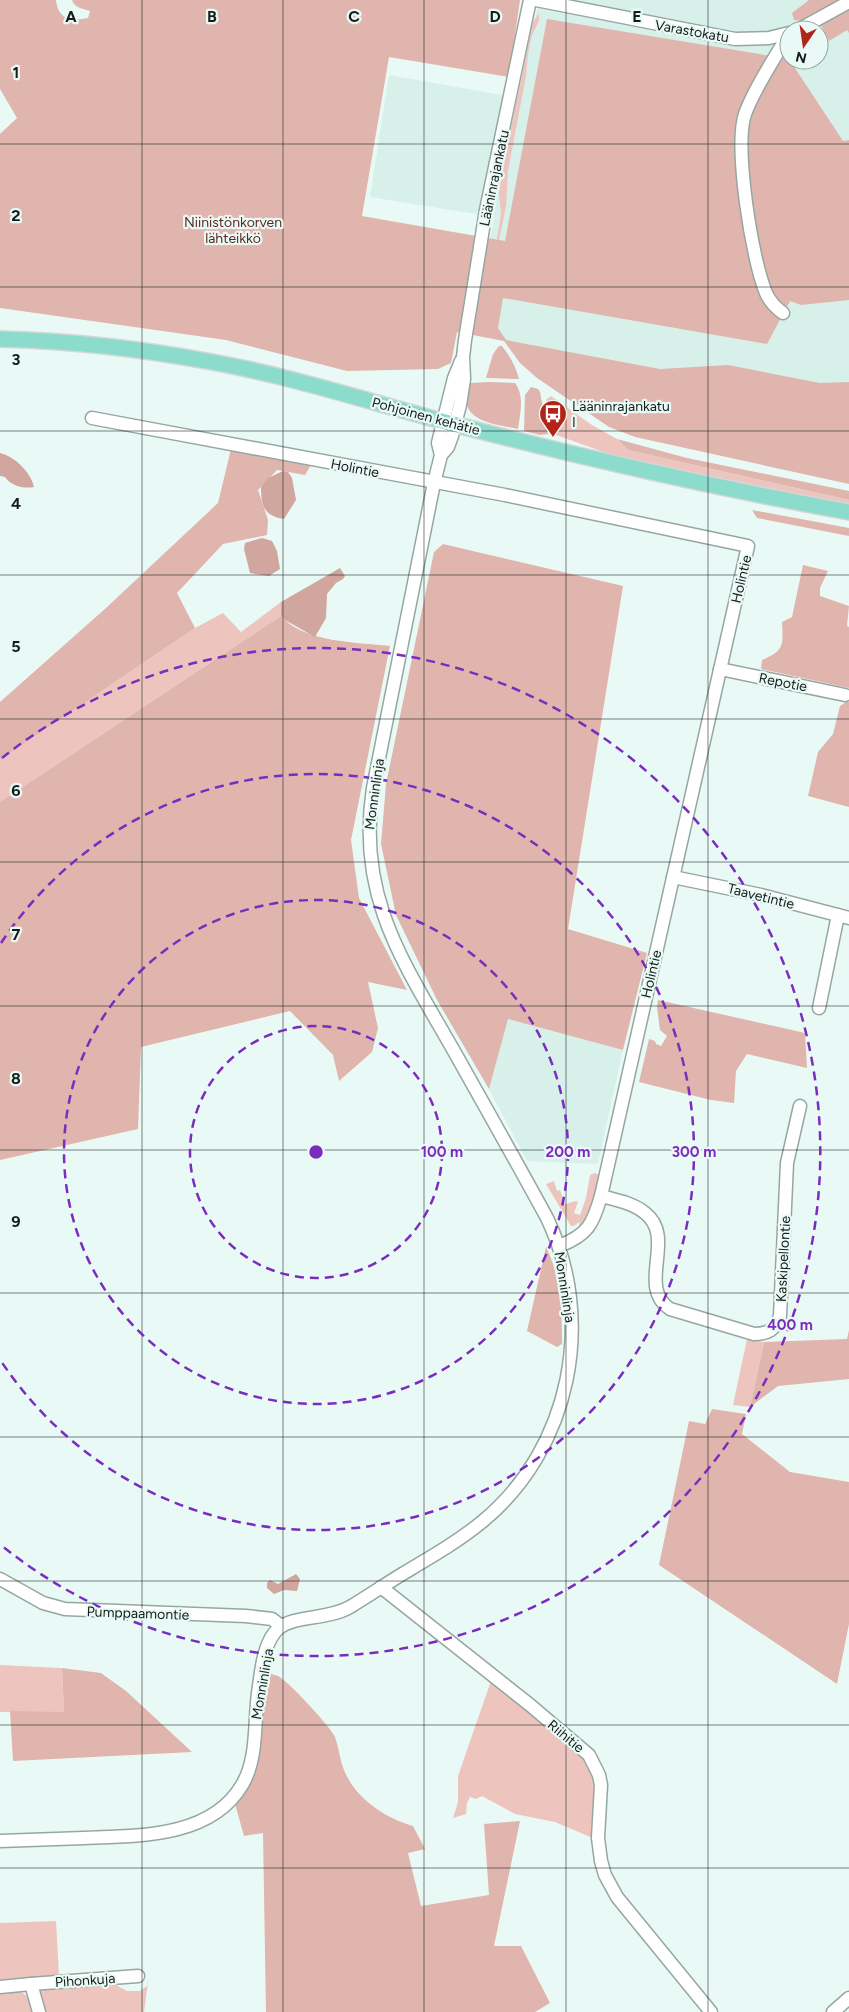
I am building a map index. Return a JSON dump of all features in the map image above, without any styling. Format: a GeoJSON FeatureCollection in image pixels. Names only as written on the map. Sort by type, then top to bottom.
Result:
{"type":"FeatureCollection","features":[{"type":"Feature","properties":{"kind":"main road","name":"Pohjoinen kehätie"},"geometry":{"type":"LineString","coordinates":[[0,339],[115,347],[213,362],[320,387],[449,423],[643,472],[849,512]]}},
{"type":"Feature","properties":{"kind":"street","name":"Lääninrajankatu"},"geometry":{"type":"LineString","coordinates":[[449,423],[454,378],[463,357],[486,210],[530,0]]}},
{"type":"Feature","properties":{"kind":"street","name":"Varastokatu"},"geometry":{"type":"LineString","coordinates":[[536,0],[735,39],[770,38],[779,36]]}},
{"type":"Feature","properties":{"kind":"street"},"geometry":{"type":"LineString","coordinates":[[816,20],[849,2]]}},
{"type":"Feature","properties":{"kind":"street"},"geometry":{"type":"LineString","coordinates":[[779,50],[745,114],[742,135],[742,162],[752,243],[760,276],[767,296],[783,314]]}},
{"type":"Feature","properties":{"kind":"street","name":"Holintie"},"geometry":{"type":"LineString","coordinates":[[92,418],[506,495],[748,546],[602,1196],[595,1216],[586,1230],[574,1240],[559,1246]]}},
{"type":"Feature","properties":{"kind":"street","name":"Monninlinja"},"geometry":{"type":"LineString","coordinates":[[0,1841],[145,1835],[184,1827],[214,1814],[235,1795],[243,1784],[248,1772],[263,1664],[270,1639],[281,1626],[291,1621],[335,1614],[347,1609],[483,1521],[513,1491],[533,1464],[545,1443],[561,1402],[571,1356],[571,1307],[559,1246],[540,1205],[394,942],[381,908],[372,872],[368,831],[373,788],[441,454],[438,443],[449,423]]}},
{"type":"Feature","properties":{"kind":"street","name":"Repotie"},"geometry":{"type":"LineString","coordinates":[[720,669],[846,695]]}},
{"type":"Feature","properties":{"kind":"street","name":"Taavetintie"},"geometry":{"type":"LineString","coordinates":[[673,877],[761,895],[843,916]]}},
{"type":"Feature","properties":{"kind":"street"},"geometry":{"type":"LineString","coordinates":[[819,1008],[843,916]]}},
{"type":"Feature","properties":{"kind":"street","name":"Kaskipellontie"},"geometry":{"type":"LineString","coordinates":[[602,1196],[637,1207],[653,1220],[659,1237],[655,1286],[662,1304],[670,1309],[754,1334],[765,1334],[773,1330],[780,1316],[787,1163],[800,1106]]}},
{"type":"Feature","properties":{"kind":"street","name":"Pumppaamontie"},"geometry":{"type":"LineString","coordinates":[[0,1579],[43,1603],[64,1609],[246,1616],[272,1620],[281,1626]]}},
{"type":"Feature","properties":{"kind":"street","name":"Riihitie"},"geometry":{"type":"LineString","coordinates":[[381,1587],[530,1705],[589,1755],[599,1775],[601,1785],[599,1850],[608,1881],[617,1897],[712,2012]]}},
{"type":"Feature","properties":{"kind":"street","name":"Pihonkuja"},"geometry":{"type":"LineString","coordinates":[[0,1987],[138,1976]]}},
{"type":"Feature","properties":{"kind":"street"},"geometry":{"type":"LineString","coordinates":[[31,1984],[39,2012]]}},
{"type":"Feature","properties":{"kind":"street"},"geometry":{"type":"LineString","coordinates":[[834,2012],[849,1998]]}},
{"type":"Feature","properties":{"kind":"shaded area"},"geometry":{"type":"Polygon","coordinates":[[[539,0],[849,0],[849,406],[474,334],[494,217],[370,197],[389,75],[518,98],[539,0]]]}},
{"type":"Feature","properties":{"kind":"shaded area"},"geometry":{"type":"Polygon","coordinates":[[[539,13],[539,21],[532,35],[528,54],[526,76],[508,171],[506,207],[492,273],[501,213],[499,194],[502,172],[533,22],[539,13]]]}},
{"type":"Feature","properties":{"kind":"shaded area"},"geometry":{"type":"Polygon","coordinates":[[[551,396],[592,425],[617,439],[628,450],[849,500],[849,506],[656,467],[612,455],[556,435],[546,407],[546,400],[551,396]]]}},
{"type":"Feature","properties":{"kind":"shaded area"},"geometry":{"type":"Polygon","coordinates":[[[0,453],[11,457],[26,470],[34,487],[18,486],[11,483],[5,477],[0,476],[0,453]]]}},
{"type":"Feature","properties":{"kind":"shaded area"},"geometry":{"type":"Polygon","coordinates":[[[283,471],[288,472],[292,478],[296,500],[284,519],[277,518],[265,509],[261,487],[268,478],[283,471]]]}},
{"type":"Feature","properties":{"kind":"shaded area"},"geometry":{"type":"Polygon","coordinates":[[[262,538],[272,541],[277,551],[280,569],[269,576],[250,573],[244,549],[245,543],[262,538]]]}},
{"type":"Feature","properties":{"kind":"shaded area"},"geometry":{"type":"Polygon","coordinates":[[[340,568],[345,576],[327,594],[326,618],[315,637],[281,616],[281,602],[340,568]]]}},
{"type":"Feature","properties":{"kind":"shaded area"},"geometry":{"type":"Polygon","coordinates":[[[281,602],[281,616],[0,802],[0,760],[195,628],[223,613],[241,632],[281,602]]]}},
{"type":"Feature","properties":{"kind":"shaded area"},"geometry":{"type":"Polygon","coordinates":[[[508,1018],[623,1050],[598,1164],[527,1161],[489,1089],[508,1018]]]}},
{"type":"Feature","properties":{"kind":"shaded area"},"geometry":{"type":"Polygon","coordinates":[[[595,1173],[602,1176],[597,1198],[580,1230],[579,1222],[571,1226],[546,1184],[554,1181],[557,1191],[560,1190],[565,1204],[578,1202],[574,1213],[580,1215],[586,1198],[590,1175],[595,1173]]]}},
{"type":"Feature","properties":{"kind":"shaded area"},"geometry":{"type":"Polygon","coordinates":[[[747,1339],[764,1342],[750,1407],[733,1405],[747,1339]]]}},
{"type":"Feature","properties":{"kind":"shaded area"},"geometry":{"type":"Polygon","coordinates":[[[296,1574],[300,1579],[297,1591],[284,1590],[274,1594],[267,1588],[267,1583],[270,1580],[278,1584],[296,1574]]]}},
{"type":"Feature","properties":{"kind":"shaded area"},"geometry":{"type":"Polygon","coordinates":[[[0,1665],[62,1668],[64,1712],[0,1712],[0,1665]]]}},
{"type":"Feature","properties":{"kind":"shaded area"},"geometry":{"type":"Polygon","coordinates":[[[492,1678],[585,1756],[597,1780],[595,1839],[555,1822],[515,1814],[482,1796],[476,1799],[470,1797],[467,1803],[466,1814],[453,1818],[458,1802],[458,1776],[492,1678]]]}},
{"type":"Feature","properties":{"kind":"shaded area"},"geometry":{"type":"Polygon","coordinates":[[[56,1921],[59,1976],[0,1982],[0,1923],[56,1921]]]}},
{"type":"Feature","properties":{"kind":"shaded area"},"geometry":{"type":"Polygon","coordinates":[[[149,1975],[144,2012],[43,2012],[39,1989],[112,1983],[127,1991],[140,1991],[147,1986],[149,1975]]]}},
{"type":"Feature","properties":{"kind":"shaded area"},"geometry":{"type":"Polygon","coordinates":[[[0,1991],[19,1991],[23,1993],[29,1999],[34,2012],[0,2012],[0,1991]]]}},
{"type":"Feature","properties":{"kind":"green space","name":"Niinistönkorven lähteikkö"},"geometry":{"type":"Polygon","coordinates":[[[0,0],[56,0],[57,7],[63,15],[67,18],[77,19],[88,18],[90,11],[77,6],[72,0],[520,0],[509,77],[389,57],[362,216],[505,241],[547,19],[779,57],[779,70],[796,70],[843,141],[849,140],[849,300],[801,305],[790,301],[767,344],[503,298],[498,328],[506,340],[660,369],[728,365],[820,383],[849,382],[849,484],[635,437],[609,427],[537,378],[520,363],[504,341],[457,332],[451,363],[438,369],[347,371],[226,340],[0,308],[0,134],[17,118],[0,89],[0,0]]]}},
{"type":"Feature","properties":{"kind":"green space"},"geometry":{"type":"Polygon","coordinates":[[[809,0],[843,0],[826,11],[806,19],[794,20],[792,13],[809,0]]]}},
{"type":"Feature","properties":{"kind":"green space"},"geometry":{"type":"Polygon","coordinates":[[[849,9],[849,33],[847,30],[829,41],[829,20],[849,9]]]}},
{"type":"Feature","properties":{"kind":"green space"},"geometry":{"type":"Polygon","coordinates":[[[499,346],[502,346],[510,358],[519,379],[486,378],[493,354],[499,346]]]}},
{"type":"Feature","properties":{"kind":"green space"},"geometry":{"type":"Polygon","coordinates":[[[469,383],[515,383],[518,388],[521,405],[518,429],[486,422],[472,413],[468,407],[466,397],[469,383]]]}},
{"type":"Feature","properties":{"kind":"green space"},"geometry":{"type":"Polygon","coordinates":[[[531,387],[538,389],[540,392],[548,434],[540,435],[524,431],[525,395],[531,387]]]}},
{"type":"Feature","properties":{"kind":"green space"},"geometry":{"type":"Polygon","coordinates":[[[617,439],[687,458],[849,491],[849,500],[628,450],[617,439]]]}},
{"type":"Feature","properties":{"kind":"green space"},"geometry":{"type":"Polygon","coordinates":[[[231,449],[311,465],[305,475],[277,470],[258,490],[268,520],[267,535],[223,544],[177,593],[195,628],[0,760],[0,702],[106,608],[218,503],[231,449]]]}},
{"type":"Feature","properties":{"kind":"green space"},"geometry":{"type":"Polygon","coordinates":[[[752,510],[849,528],[849,536],[757,518],[752,510]]]}},
{"type":"Feature","properties":{"kind":"green space"},"geometry":{"type":"Polygon","coordinates":[[[443,544],[623,586],[568,929],[647,953],[623,1050],[508,1019],[489,1089],[437,1000],[396,915],[381,844],[386,784],[434,552],[443,544]]]}},
{"type":"Feature","properties":{"kind":"green space"},"geometry":{"type":"Polygon","coordinates":[[[803,565],[828,571],[820,588],[820,596],[849,606],[847,626],[849,627],[849,688],[761,669],[762,660],[775,653],[781,646],[783,636],[782,622],[792,617],[803,565]]]}},
{"type":"Feature","properties":{"kind":"green space"},"geometry":{"type":"Polygon","coordinates":[[[281,616],[303,632],[317,636],[332,640],[390,646],[351,840],[359,898],[407,990],[368,982],[378,1028],[372,1052],[339,1081],[333,1055],[290,1011],[141,1047],[138,1129],[0,1160],[0,802],[281,616]]]}},
{"type":"Feature","properties":{"kind":"green space"},"geometry":{"type":"Polygon","coordinates":[[[849,702],[849,807],[808,796],[818,752],[833,734],[840,706],[849,702]]]}},
{"type":"Feature","properties":{"kind":"green space"},"geometry":{"type":"Polygon","coordinates":[[[658,1000],[805,1033],[807,1068],[747,1054],[736,1071],[734,1103],[711,1100],[639,1082],[649,1039],[661,1046],[667,1036],[660,1030],[658,1000]]]}},
{"type":"Feature","properties":{"kind":"green space"},"geometry":{"type":"Polygon","coordinates":[[[546,1247],[555,1270],[560,1294],[562,1344],[557,1347],[527,1331],[546,1247]]]}},
{"type":"Feature","properties":{"kind":"green space"},"geometry":{"type":"Polygon","coordinates":[[[849,1330],[849,1379],[778,1386],[750,1407],[764,1342],[847,1339],[849,1330]]]}},
{"type":"Feature","properties":{"kind":"green space"},"geometry":{"type":"Polygon","coordinates":[[[712,1409],[746,1414],[742,1434],[790,1472],[849,1482],[849,1624],[837,1684],[659,1565],[689,1421],[705,1424],[712,1409]]]}},
{"type":"Feature","properties":{"kind":"green space"},"geometry":{"type":"Polygon","coordinates":[[[62,1668],[101,1673],[126,1691],[192,1752],[13,1761],[10,1711],[64,1712],[62,1668]]]}},
{"type":"Feature","properties":{"kind":"green space"},"geometry":{"type":"Polygon","coordinates":[[[267,1672],[278,1676],[291,1686],[332,1732],[344,1770],[355,1789],[363,1798],[392,1818],[413,1826],[425,1849],[408,1853],[421,1906],[489,1895],[484,1824],[520,1821],[494,1946],[521,1946],[550,2003],[535,2012],[266,2012],[263,1833],[244,1836],[235,1804],[248,1787],[257,1766],[267,1672]]]}},
{"type":"Feature","properties":{"kind":"place","name":"Lääninrajankatu I"},"geometry":{"type":"Point","coordinates":[553,438]}}]}
